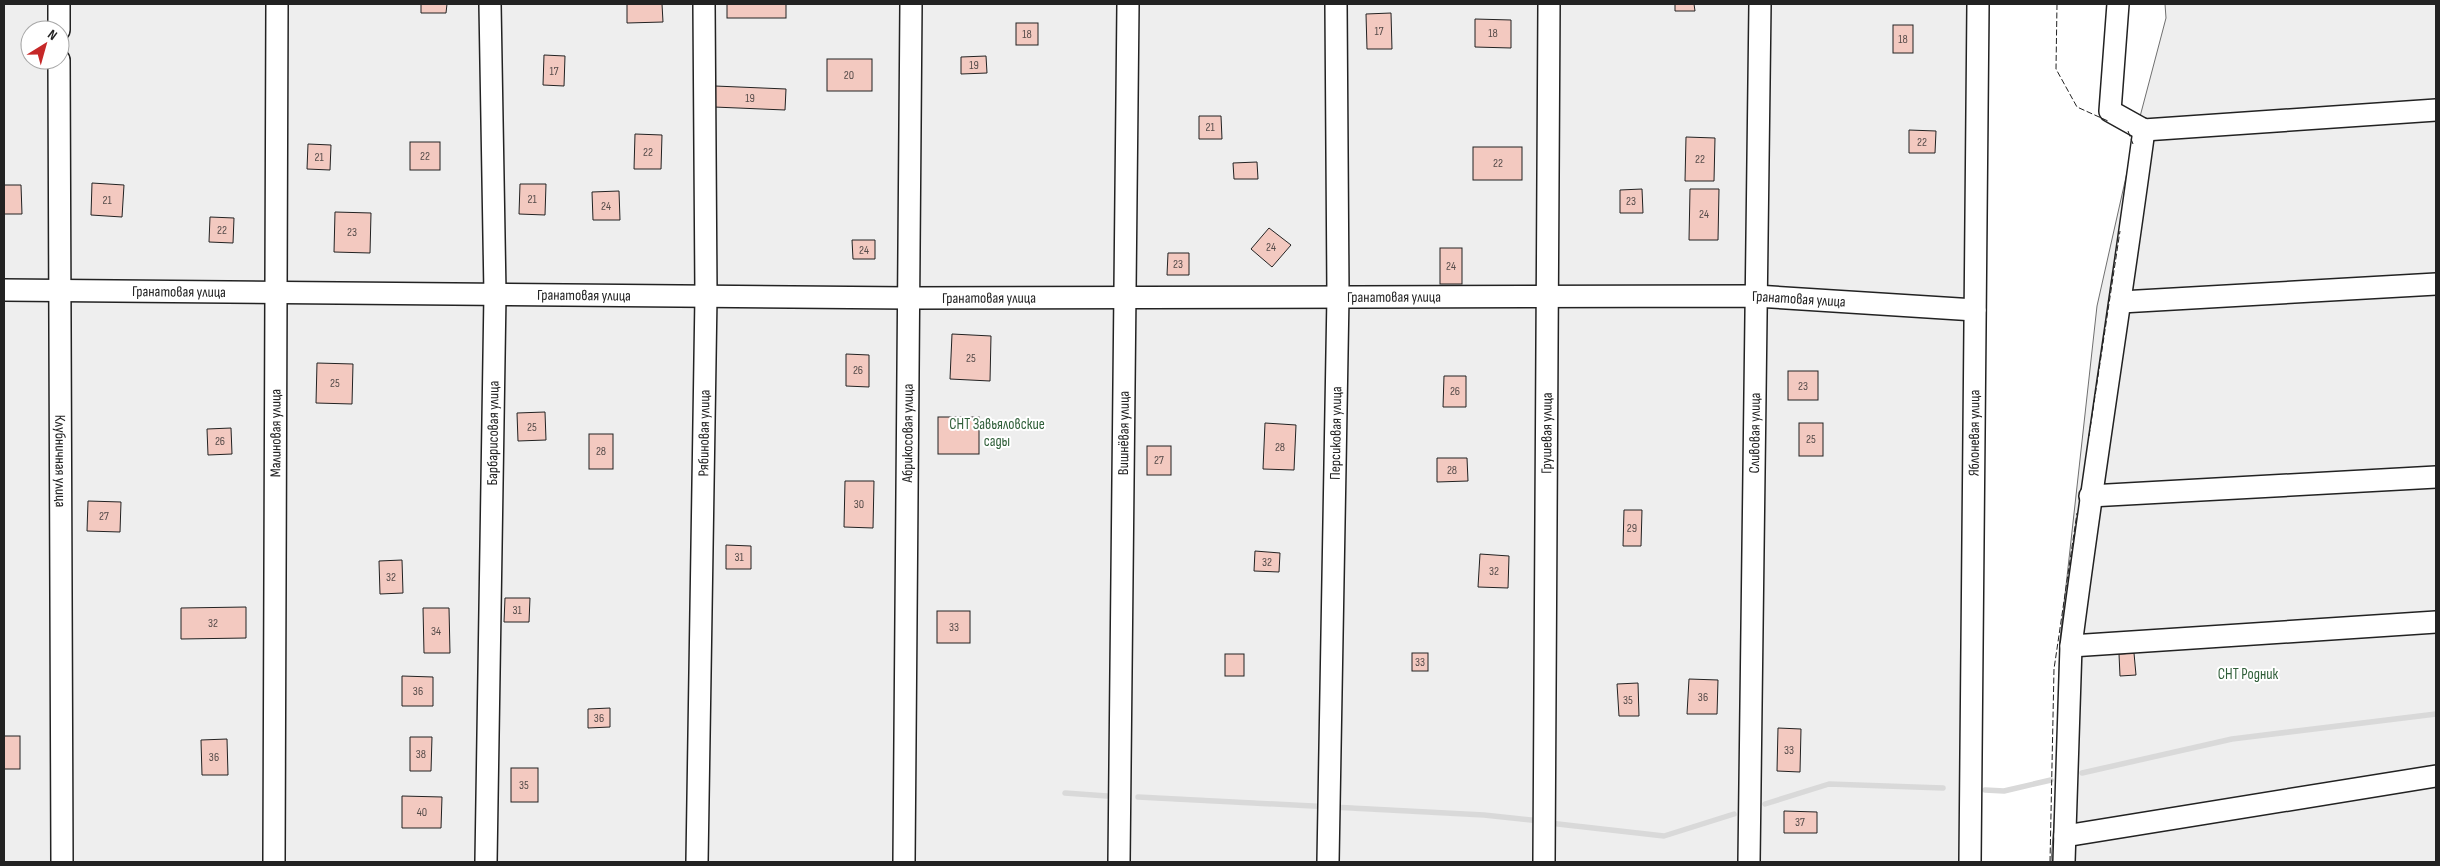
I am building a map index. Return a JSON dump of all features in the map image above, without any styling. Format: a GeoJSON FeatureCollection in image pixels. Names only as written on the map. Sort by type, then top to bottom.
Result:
{"type":"FeatureCollection","features":[{"type":"Feature","properties":{"kind":"street"},"geometry":{"type":"LineString","coordinates":[[59,4],[59,20]]}},
{"type":"Feature","properties":{"kind":"street","name":"Малиновая улица"},"geometry":{"type":"LineString","coordinates":[[274,862],[276,4]]}},
{"type":"Feature","properties":{"kind":"street","name":"Барбарисовая улица"},"geometry":{"type":"LineString","coordinates":[[486,862],[495,294],[490,4]]}},
{"type":"Feature","properties":{"kind":"street","name":"Рябиновая улица"},"geometry":{"type":"LineString","coordinates":[[697,862],[706,296],[704,4]]}},
{"type":"Feature","properties":{"kind":"street","name":"Абрикосовая улица"},"geometry":{"type":"LineString","coordinates":[[904,862],[911,4]]}},
{"type":"Feature","properties":{"kind":"street","name":"Вишнёвая улица"},"geometry":{"type":"LineString","coordinates":[[1120,862],[1128,4]]}},
{"type":"Feature","properties":{"kind":"street","name":"Персиковая улица"},"geometry":{"type":"LineString","coordinates":[[1328,862],[1338,296],[1336,4]]}},
{"type":"Feature","properties":{"kind":"street","name":"Грушевая улица"},"geometry":{"type":"LineString","coordinates":[[1544,862],[1549,4]]}},
{"type":"Feature","properties":{"kind":"street","name":"Сливовая улица"},"geometry":{"type":"LineString","coordinates":[[1749,862],[1760,4]]}},
{"type":"Feature","properties":{"kind":"street","name":"Яблоневая улица"},"geometry":{"type":"LineString","coordinates":[[1970,862],[1978,4]]}},
{"type":"Feature","properties":{"kind":"street"},"geometry":{"type":"LineString","coordinates":[[2118,4],[2110,111],[2144,130],[2436,110]]}},
{"type":"Feature","properties":{"kind":"street","name":"Клубничная улица"},"geometry":{"type":"LineString","coordinates":[[59,70],[62,862]]}},
{"type":"Feature","properties":{"kind":"street"},"geometry":{"type":"LineString","coordinates":[[2064,862],[2071,646],[2090,496],[2121,302],[2144,130]]}},
{"type":"Feature","properties":{"kind":"street"},"geometry":{"type":"LineString","coordinates":[[2121,302],[2436,284]]}},
{"type":"Feature","properties":{"kind":"street","name":"Гранатовая улица"},"geometry":{"type":"LineString","coordinates":[[4,290],[910,298],[1756,296],[1975,310]]}},
{"type":"Feature","properties":{"kind":"street"},"geometry":{"type":"LineString","coordinates":[[2090,496],[2436,477]]}},
{"type":"Feature","properties":{"kind":"street"},"geometry":{"type":"LineString","coordinates":[[2071,646],[2436,622]]}},
{"type":"Feature","properties":{"kind":"street"},"geometry":{"type":"LineString","coordinates":[[2065,836],[2436,776]]}},
{"type":"Feature","properties":{"kind":"green space","name":"СНТ Завьяловские сады"},"geometry":{"type":"Polygon","coordinates":[[[4,4],[1989,4],[1980,862],[4,862],[4,4]]]}},
{"type":"Feature","properties":{"kind":"green space","name":"СНТ Родник"},"geometry":{"type":"Polygon","coordinates":[[[2165,4],[2436,4],[2436,862],[2051,862],[2056,798],[2060,640],[2097,306],[2137,128],[2166,18],[2165,4]]]}},
{"type":"Feature","properties":{"kind":"building"},"geometry":{"type":"Polygon","coordinates":[[[421,4],[447,4],[446,13],[421,13],[421,4]]]}},
{"type":"Feature","properties":{"kind":"building"},"geometry":{"type":"Polygon","coordinates":[[[627,4],[662,4],[663,22],[627,23],[627,4]]]}},
{"type":"Feature","properties":{"kind":"building"},"geometry":{"type":"Polygon","coordinates":[[[727,4],[786,4],[786,18],[727,18],[727,4]]]}},
{"type":"Feature","properties":{"kind":"building"},"geometry":{"type":"Polygon","coordinates":[[[1675,4],[1694,4],[1695,11],[1675,11],[1675,4]]]}},
{"type":"Feature","properties":{"kind":"building"},"geometry":{"type":"Polygon","coordinates":[[[1391,13],[1392,49],[1367,49],[1366,14],[1391,13]]]}},
{"type":"Feature","properties":{"kind":"building"},"geometry":{"type":"Polygon","coordinates":[[[1475,19],[1511,20],[1511,48],[1475,47],[1475,19]]]}},
{"type":"Feature","properties":{"kind":"building"},"geometry":{"type":"Polygon","coordinates":[[[1016,23],[1038,23],[1038,45],[1016,45],[1016,23]]]}},
{"type":"Feature","properties":{"kind":"building"},"geometry":{"type":"Polygon","coordinates":[[[1893,25],[1913,25],[1913,53],[1893,53],[1893,25]]]}},
{"type":"Feature","properties":{"kind":"building"},"geometry":{"type":"Polygon","coordinates":[[[544,55],[565,56],[564,86],[543,85],[544,55]]]}},
{"type":"Feature","properties":{"kind":"building"},"geometry":{"type":"Polygon","coordinates":[[[986,56],[987,73],[961,74],[961,57],[986,56]]]}},
{"type":"Feature","properties":{"kind":"building"},"geometry":{"type":"Polygon","coordinates":[[[827,59],[872,59],[872,91],[827,91],[827,59]]]}},
{"type":"Feature","properties":{"kind":"building"},"geometry":{"type":"Polygon","coordinates":[[[715,86],[786,89],[785,110],[714,107],[715,86]]]}},
{"type":"Feature","properties":{"kind":"building"},"geometry":{"type":"Polygon","coordinates":[[[1199,116],[1221,116],[1222,139],[1199,139],[1199,116]]]}},
{"type":"Feature","properties":{"kind":"building"},"geometry":{"type":"Polygon","coordinates":[[[1909,130],[1936,131],[1935,153],[1909,153],[1909,130]]]}},
{"type":"Feature","properties":{"kind":"building"},"geometry":{"type":"Polygon","coordinates":[[[635,134],[662,135],[661,169],[634,169],[635,134]]]}},
{"type":"Feature","properties":{"kind":"building"},"geometry":{"type":"Polygon","coordinates":[[[1686,137],[1715,138],[1714,181],[1685,181],[1686,137]]]}},
{"type":"Feature","properties":{"kind":"building"},"geometry":{"type":"Polygon","coordinates":[[[410,142],[440,142],[440,170],[410,170],[410,142]]]}},
{"type":"Feature","properties":{"kind":"building"},"geometry":{"type":"Polygon","coordinates":[[[308,144],[331,145],[330,170],[307,169],[308,144]]]}},
{"type":"Feature","properties":{"kind":"building"},"geometry":{"type":"Polygon","coordinates":[[[1473,147],[1522,147],[1522,180],[1473,180],[1473,147]]]}},
{"type":"Feature","properties":{"kind":"building"},"geometry":{"type":"Polygon","coordinates":[[[1257,162],[1258,179],[1234,179],[1233,163],[1257,162]]]}},
{"type":"Feature","properties":{"kind":"building"},"geometry":{"type":"Polygon","coordinates":[[[92,183],[124,185],[122,217],[91,215],[92,183]]]}},
{"type":"Feature","properties":{"kind":"building"},"geometry":{"type":"Polygon","coordinates":[[[520,184],[546,184],[545,215],[519,214],[520,184]]]}},
{"type":"Feature","properties":{"kind":"building"},"geometry":{"type":"Polygon","coordinates":[[[4,185],[21,185],[22,214],[4,214],[4,185]]]}},
{"type":"Feature","properties":{"kind":"building"},"geometry":{"type":"Polygon","coordinates":[[[1642,189],[1643,213],[1620,213],[1620,190],[1642,189]]]}},
{"type":"Feature","properties":{"kind":"building"},"geometry":{"type":"Polygon","coordinates":[[[1690,189],[1719,189],[1718,240],[1689,240],[1690,189]]]}},
{"type":"Feature","properties":{"kind":"building"},"geometry":{"type":"Polygon","coordinates":[[[619,191],[620,220],[593,220],[592,192],[619,191]]]}},
{"type":"Feature","properties":{"kind":"building"},"geometry":{"type":"Polygon","coordinates":[[[335,212],[371,213],[370,253],[334,252],[335,212]]]}},
{"type":"Feature","properties":{"kind":"building"},"geometry":{"type":"Polygon","coordinates":[[[210,217],[234,218],[233,243],[209,242],[210,217]]]}},
{"type":"Feature","properties":{"kind":"building"},"geometry":{"type":"Polygon","coordinates":[[[1269,228],[1291,245],[1272,267],[1251,249],[1269,228]]]}},
{"type":"Feature","properties":{"kind":"building"},"geometry":{"type":"Polygon","coordinates":[[[852,240],[875,240],[875,259],[853,259],[852,240]]]}},
{"type":"Feature","properties":{"kind":"building"},"geometry":{"type":"Polygon","coordinates":[[[1440,248],[1462,248],[1462,284],[1440,284],[1440,248]]]}},
{"type":"Feature","properties":{"kind":"building"},"geometry":{"type":"Polygon","coordinates":[[[1168,253],[1189,253],[1189,275],[1167,275],[1168,253]]]}},
{"type":"Feature","properties":{"kind":"building"},"geometry":{"type":"Polygon","coordinates":[[[952,334],[991,336],[990,381],[950,379],[952,334]]]}},
{"type":"Feature","properties":{"kind":"building"},"geometry":{"type":"Polygon","coordinates":[[[846,354],[869,355],[869,387],[846,386],[846,354]]]}},
{"type":"Feature","properties":{"kind":"building"},"geometry":{"type":"Polygon","coordinates":[[[317,363],[353,364],[352,404],[316,403],[317,363]]]}},
{"type":"Feature","properties":{"kind":"building"},"geometry":{"type":"Polygon","coordinates":[[[1788,371],[1818,371],[1818,400],[1788,400],[1788,371]]]}},
{"type":"Feature","properties":{"kind":"building"},"geometry":{"type":"Polygon","coordinates":[[[1444,376],[1466,376],[1466,407],[1443,407],[1444,376]]]}},
{"type":"Feature","properties":{"kind":"building"},"geometry":{"type":"Polygon","coordinates":[[[545,412],[546,440],[518,441],[517,413],[545,412]]]}},
{"type":"Feature","properties":{"kind":"building"},"geometry":{"type":"Polygon","coordinates":[[[938,417],[979,417],[979,454],[938,454],[938,417]]]}},
{"type":"Feature","properties":{"kind":"building"},"geometry":{"type":"Polygon","coordinates":[[[1265,423],[1296,425],[1294,470],[1263,469],[1265,423]]]}},
{"type":"Feature","properties":{"kind":"building"},"geometry":{"type":"Polygon","coordinates":[[[1799,423],[1823,423],[1823,456],[1799,456],[1799,423]]]}},
{"type":"Feature","properties":{"kind":"building"},"geometry":{"type":"Polygon","coordinates":[[[231,428],[232,454],[208,455],[207,429],[231,428]]]}},
{"type":"Feature","properties":{"kind":"building"},"geometry":{"type":"Polygon","coordinates":[[[589,434],[613,434],[613,469],[589,469],[589,434]]]}},
{"type":"Feature","properties":{"kind":"building"},"geometry":{"type":"Polygon","coordinates":[[[1147,446],[1171,446],[1171,475],[1147,475],[1147,446]]]}},
{"type":"Feature","properties":{"kind":"building"},"geometry":{"type":"Polygon","coordinates":[[[1437,458],[1467,458],[1468,481],[1437,482],[1437,458]]]}},
{"type":"Feature","properties":{"kind":"building"},"geometry":{"type":"Polygon","coordinates":[[[845,481],[874,481],[873,528],[844,527],[845,481]]]}},
{"type":"Feature","properties":{"kind":"building"},"geometry":{"type":"Polygon","coordinates":[[[88,501],[121,502],[120,532],[87,531],[88,501]]]}},
{"type":"Feature","properties":{"kind":"building"},"geometry":{"type":"Polygon","coordinates":[[[1624,510],[1642,510],[1641,546],[1623,546],[1624,510]]]}},
{"type":"Feature","properties":{"kind":"building"},"geometry":{"type":"Polygon","coordinates":[[[726,545],[751,546],[751,569],[726,569],[726,545]]]}},
{"type":"Feature","properties":{"kind":"building"},"geometry":{"type":"Polygon","coordinates":[[[1255,551],[1280,553],[1279,572],[1254,571],[1255,551]]]}},
{"type":"Feature","properties":{"kind":"building"},"geometry":{"type":"Polygon","coordinates":[[[1480,554],[1509,556],[1508,588],[1478,587],[1480,554]]]}},
{"type":"Feature","properties":{"kind":"building"},"geometry":{"type":"Polygon","coordinates":[[[402,560],[403,593],[380,594],[379,561],[402,560]]]}},
{"type":"Feature","properties":{"kind":"building"},"geometry":{"type":"Polygon","coordinates":[[[505,598],[530,598],[529,622],[504,622],[505,598]]]}},
{"type":"Feature","properties":{"kind":"building"},"geometry":{"type":"Polygon","coordinates":[[[246,607],[246,638],[181,639],[181,608],[246,607]]]}},
{"type":"Feature","properties":{"kind":"building"},"geometry":{"type":"Polygon","coordinates":[[[423,608],[449,608],[450,653],[424,653],[423,608]]]}},
{"type":"Feature","properties":{"kind":"building"},"geometry":{"type":"Polygon","coordinates":[[[937,611],[970,611],[970,643],[937,643],[937,611]]]}},
{"type":"Feature","properties":{"kind":"building"},"geometry":{"type":"Polygon","coordinates":[[[1412,653],[1428,653],[1428,671],[1412,671],[1412,653]]]}},
{"type":"Feature","properties":{"kind":"building"},"geometry":{"type":"Polygon","coordinates":[[[2134,653],[2136,675],[2120,676],[2119,654],[2134,653]]]}},
{"type":"Feature","properties":{"kind":"building"},"geometry":{"type":"Polygon","coordinates":[[[1225,654],[1244,654],[1244,676],[1225,676],[1225,654]]]}},
{"type":"Feature","properties":{"kind":"building"},"geometry":{"type":"Polygon","coordinates":[[[402,676],[433,677],[433,706],[402,706],[402,676]]]}},
{"type":"Feature","properties":{"kind":"building"},"geometry":{"type":"Polygon","coordinates":[[[1689,679],[1718,680],[1717,714],[1687,714],[1689,679]]]}},
{"type":"Feature","properties":{"kind":"building"},"geometry":{"type":"Polygon","coordinates":[[[1638,683],[1639,716],[1619,716],[1617,684],[1638,683]]]}},
{"type":"Feature","properties":{"kind":"building"},"geometry":{"type":"Polygon","coordinates":[[[610,708],[610,727],[588,728],[588,709],[610,708]]]}},
{"type":"Feature","properties":{"kind":"building"},"geometry":{"type":"Polygon","coordinates":[[[1778,728],[1801,729],[1800,772],[1777,771],[1778,728]]]}},
{"type":"Feature","properties":{"kind":"building"},"geometry":{"type":"Polygon","coordinates":[[[4,736],[20,736],[20,769],[4,769],[4,736]]]}},
{"type":"Feature","properties":{"kind":"building"},"geometry":{"type":"Polygon","coordinates":[[[410,737],[432,737],[431,771],[410,771],[410,737]]]}},
{"type":"Feature","properties":{"kind":"building"},"geometry":{"type":"Polygon","coordinates":[[[227,739],[228,775],[202,775],[201,740],[227,739]]]}},
{"type":"Feature","properties":{"kind":"building"},"geometry":{"type":"Polygon","coordinates":[[[511,768],[538,768],[538,802],[511,802],[511,768]]]}},
{"type":"Feature","properties":{"kind":"building"},"geometry":{"type":"Polygon","coordinates":[[[402,796],[442,797],[441,828],[402,828],[402,796]]]}},
{"type":"Feature","properties":{"kind":"building"},"geometry":{"type":"Polygon","coordinates":[[[1784,811],[1817,812],[1817,833],[1784,833],[1784,811]]]}},
{"type":"Feature","properties":{"kind":"waterway"},"geometry":{"type":"LineString","coordinates":[[2082,773],[2232,739],[2436,714]]}},
{"type":"Feature","properties":{"kind":"waterway"},"geometry":{"type":"LineString","coordinates":[[1985,790],[2004,791],[2051,780]]}},
{"type":"Feature","properties":{"kind":"waterway"},"geometry":{"type":"LineString","coordinates":[[1765,804],[1829,784],[1943,788]]}},
{"type":"Feature","properties":{"kind":"waterway"},"geometry":{"type":"LineString","coordinates":[[1065,793],[1107,796]]}},
{"type":"Feature","properties":{"kind":"waterway"},"geometry":{"type":"LineString","coordinates":[[1138,797],[1484,815],[1540,821]]}},
{"type":"Feature","properties":{"kind":"waterway"},"geometry":{"type":"LineString","coordinates":[[1549,823],[1664,836],[1734,814]]}},
{"type":"Feature","properties":{"kind":"fence"},"geometry":{"type":"LineString","coordinates":[[2057,4],[2056,69],[2077,107],[2108,121]]}},
{"type":"Feature","properties":{"kind":"fence"},"geometry":{"type":"LineString","coordinates":[[2128,131],[2133,144]]}},
{"type":"Feature","properties":{"kind":"fence"},"geometry":{"type":"LineString","coordinates":[[2089,436],[2120,231]]}},
{"type":"Feature","properties":{"kind":"fence"},"geometry":{"type":"LineString","coordinates":[[2050,862],[2054,669],[2077,513]]}}]}
